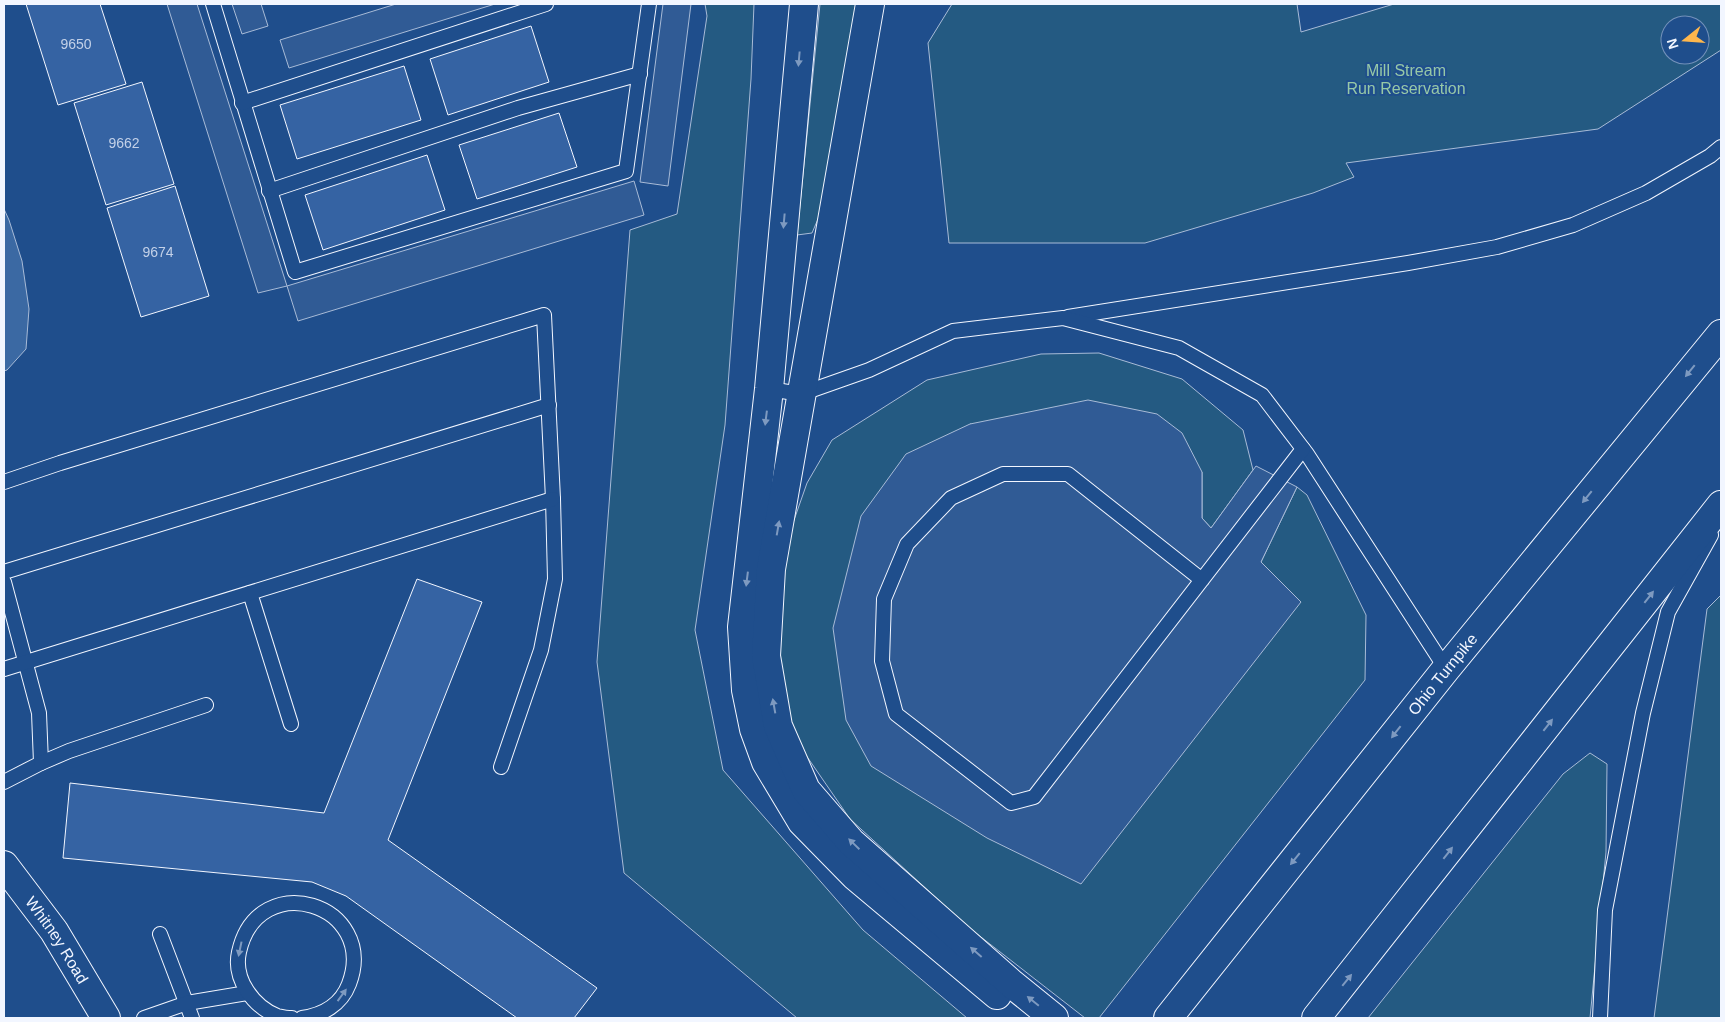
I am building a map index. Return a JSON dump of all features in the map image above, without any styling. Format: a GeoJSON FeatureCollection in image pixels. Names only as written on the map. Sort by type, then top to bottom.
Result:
{"type":"FeatureCollection","features":[{"type":"Feature","properties":{"kind":"main road"},"geometry":{"type":"LineString","coordinates":[[804,4],[769,389],[742,627],[746,690],[754,729],[766,762],[802,822],[855,876],[1006,990],[1054,1018]]}},
{"type":"Feature","properties":{"kind":"main road"},"geometry":{"type":"LineString","coordinates":[[870,4],[771,569],[766,656],[778,726],[806,790],[851,842],[1006,990],[1026,1018]]}},
{"type":"Feature","properties":{"kind":"main road","name":"Ohio Turnpike"},"geometry":{"type":"LineString","coordinates":[[1168,1018],[1446,669],[1721,334]]}},
{"type":"Feature","properties":{"kind":"main road"},"geometry":{"type":"LineString","coordinates":[[1316,1018],[1721,505]]}},
{"type":"Feature","properties":{"kind":"main road","name":"Whitney Road"},"geometry":{"type":"LineString","coordinates":[[4,865],[54,931],[106,1018]]}},
{"type":"Feature","properties":{"kind":"lane"},"geometry":{"type":"LineString","coordinates":[[213,4],[295,272],[626,172],[649,4]]}},
{"type":"Feature","properties":{"kind":"lane"},"geometry":{"type":"LineString","coordinates":[[242,102],[546,4]]}},
{"type":"Feature","properties":{"kind":"lane"},"geometry":{"type":"LineString","coordinates":[[269,191],[518,108],[640,74]]}},
{"type":"Feature","properties":{"kind":"lane"},"geometry":{"type":"LineString","coordinates":[[769,389],[801,394],[869,370],[953,331],[1063,318],[1399,265],[1497,247],[1573,225],[1646,194],[1710,156],[1721,147]]}},
{"type":"Feature","properties":{"kind":"lane"},"geometry":{"type":"LineString","coordinates":[[4,482],[79,457],[544,315],[550,405],[555,579],[543,641],[501,766]]}},
{"type":"Feature","properties":{"kind":"lane"},"geometry":{"type":"LineString","coordinates":[[1063,318],[1179,348],[1262,395],[1303,449],[1446,669]]}},
{"type":"Feature","properties":{"kind":"lane"},"geometry":{"type":"LineString","coordinates":[[4,572],[550,405]]}},
{"type":"Feature","properties":{"kind":"lane"},"geometry":{"type":"LineString","coordinates":[[1202,580],[1068,474],[1003,474],[951,498],[908,544],[884,599],[882,661],[896,714],[1011,803],[1034,797],[1202,580],[1303,449]]}},
{"type":"Feature","properties":{"kind":"lane"},"geometry":{"type":"LineString","coordinates":[[4,669],[553,499]]}},
{"type":"Feature","properties":{"kind":"lane"},"geometry":{"type":"LineString","coordinates":[[1600,1018],[1605,910],[1643,713],[1668,612],[1721,517]]}},
{"type":"Feature","properties":{"kind":"lane"},"geometry":{"type":"LineString","coordinates":[[4,582],[39,713],[41,763]]}},
{"type":"Feature","properties":{"kind":"lane"},"geometry":{"type":"LineString","coordinates":[[250,593],[290,724]]}},
{"type":"Feature","properties":{"kind":"lane"},"geometry":{"type":"LineString","coordinates":[[4,782],[69,751],[206,705]]}},
{"type":"Feature","properties":{"kind":"lane"},"geometry":{"type":"LineString","coordinates":[[292,1018],[278,1016],[261,1007],[248,993],[240,975],[238,956],[242,938],[252,922],[266,910],[284,903],[302,903],[321,908],[336,918],[348,934],[354,952],[354,972],[346,990],[334,1006],[317,1016],[302,1018]]}},
{"type":"Feature","properties":{"kind":"lane"},"geometry":{"type":"LineString","coordinates":[[160,934],[192,1018]]}},
{"type":"Feature","properties":{"kind":"lane"},"geometry":{"type":"LineString","coordinates":[[144,1018],[187,1003],[248,993]]}},
{"type":"Feature","properties":{"kind":"green space"},"geometry":{"type":"Polygon","coordinates":[[[705,4],[754,4],[751,79],[725,425],[695,630],[723,770],[863,930],[967,1018],[797,1018],[624,873],[597,662],[630,230],[677,214],[707,16],[705,4]]]}},
{"type":"Feature","properties":{"kind":"green space"},"geometry":{"type":"Polygon","coordinates":[[[820,4],[857,4],[821,212],[812,233],[797,235],[820,4]]]}},
{"type":"Feature","properties":{"kind":"green space","name":"Mill Stream Run Reservation"},"geometry":{"type":"Polygon","coordinates":[[[952,4],[1297,4],[1301,32],[1394,4],[1721,4],[1721,50],[1710,57],[1710,15],[1660,15],[1660,65],[1698,65],[1598,129],[1346,163],[1354,177],[1313,193],[1145,243],[949,243],[928,43],[952,4]]]}},
{"type":"Feature","properties":{"kind":"green space"},"geometry":{"type":"Polygon","coordinates":[[[1099,353],[1182,379],[1243,430],[1253,470],[1211,528],[1202,518],[1202,472],[970,424],[1300,602],[1261,562],[1297,487],[1307,495],[1366,615],[1365,680],[1099,1018],[1085,1018],[968,927],[850,819],[790,732],[775,652],[786,543],[807,483],[832,440],[927,380],[1041,354],[1099,353]]]}},
{"type":"Feature","properties":{"kind":"green space"},"geometry":{"type":"Polygon","coordinates":[[[1721,595],[1721,1018],[1654,1018],[1707,609],[1721,595]]]}},
{"type":"Feature","properties":{"kind":"green space"},"geometry":{"type":"Polygon","coordinates":[[[1590,753],[1607,764],[1606,852],[1590,1018],[1368,1018],[1563,774],[1590,753]]]}},
{"type":"Feature","properties":{"kind":"shaded area"},"geometry":{"type":"Polygon","coordinates":[[[167,4],[197,4],[287,286],[258,293],[167,4]]]}},
{"type":"Feature","properties":{"kind":"shaded area"},"geometry":{"type":"Polygon","coordinates":[[[232,4],[261,4],[268,26],[242,34],[232,4]]]}},
{"type":"Feature","properties":{"kind":"shaded area"},"geometry":{"type":"Polygon","coordinates":[[[396,4],[495,4],[289,68],[280,40],[396,4]]]}},
{"type":"Feature","properties":{"kind":"shaded area"},"geometry":{"type":"Polygon","coordinates":[[[663,4],[691,4],[668,186],[640,182],[663,4]]]}},
{"type":"Feature","properties":{"kind":"shaded area"},"geometry":{"type":"Polygon","coordinates":[[[634,181],[644,215],[298,321],[287,286],[634,181]]]}},
{"type":"Feature","properties":{"kind":"shaded area"},"geometry":{"type":"Polygon","coordinates":[[[4,209],[22,261],[29,309],[26,349],[4,371],[4,209]]]}},
{"type":"Feature","properties":{"kind":"shaded area"},"geometry":{"type":"Polygon","coordinates":[[[1088,400],[1157,414],[1182,433],[1202,472],[1202,518],[1211,528],[1256,466],[1297,487],[1261,562],[1301,602],[1081,884],[987,838],[871,766],[846,720],[833,628],[861,516],[906,454],[970,424],[1088,400]]]}},
{"type":"Feature","properties":{"kind":"building"},"geometry":{"type":"Polygon","coordinates":[[[26,4],[100,4],[126,84],[58,105],[26,4]]]}},
{"type":"Feature","properties":{"kind":"building"},"geometry":{"type":"Polygon","coordinates":[[[531,26],[549,82],[448,115],[430,59],[531,26]]]}},
{"type":"Feature","properties":{"kind":"building"},"geometry":{"type":"Polygon","coordinates":[[[404,66],[421,120],[297,159],[280,105],[404,66]]]}},
{"type":"Feature","properties":{"kind":"building"},"geometry":{"type":"Polygon","coordinates":[[[142,82],[174,184],[106,205],[74,103],[142,82]]]}},
{"type":"Feature","properties":{"kind":"building"},"geometry":{"type":"Polygon","coordinates":[[[559,113],[577,167],[477,199],[459,145],[559,113]]]}},
{"type":"Feature","properties":{"kind":"building"},"geometry":{"type":"Polygon","coordinates":[[[427,155],[445,210],[323,250],[305,195],[427,155]]]}},
{"type":"Feature","properties":{"kind":"building"},"geometry":{"type":"Polygon","coordinates":[[[175,186],[209,296],[141,317],[107,208],[175,186]]]}},
{"type":"Feature","properties":{"kind":"building"},"geometry":{"type":"Polygon","coordinates":[[[417,579],[482,602],[388,840],[597,988],[574,1018],[517,1018],[346,896],[312,882],[63,858],[70,783],[324,813],[417,579]]]}}]}
